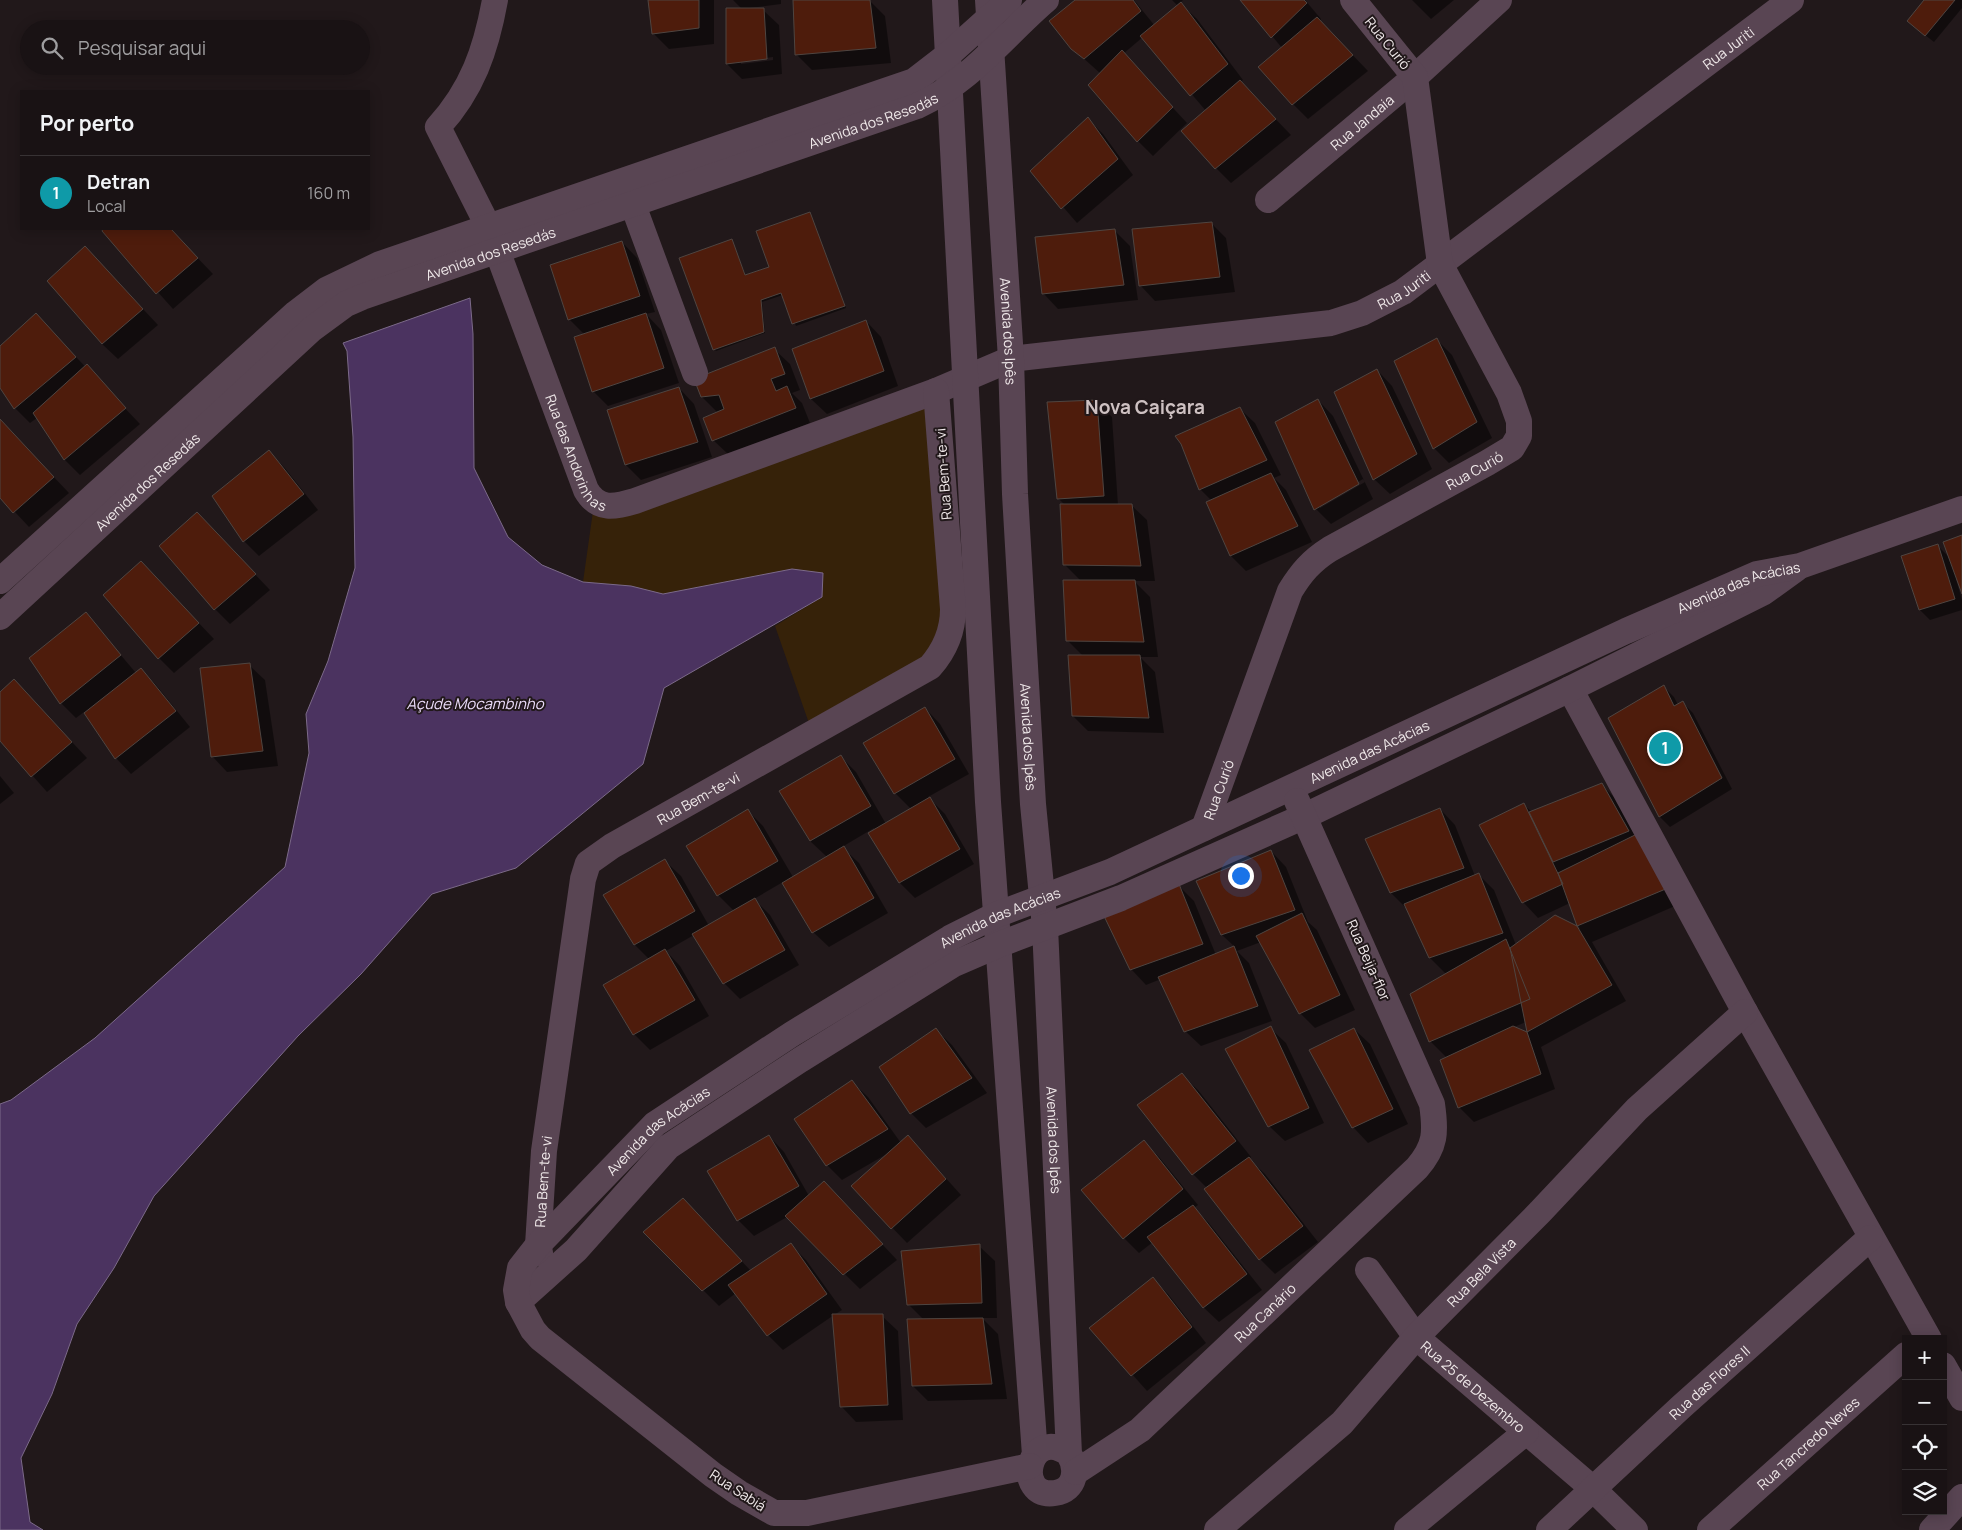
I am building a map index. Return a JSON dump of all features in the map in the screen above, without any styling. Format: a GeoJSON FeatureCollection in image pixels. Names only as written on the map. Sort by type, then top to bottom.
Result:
{"type":"FeatureCollection","features":[{"type":"Feature","properties":{"kind":"street","name":"Rua das Andorinhas"},"geometry":{"type":"LineString","coordinates":[[495,0],[491,22],[472,82],[457,107],[438,127],[492,237],[586,490],[593,500],[604,506],[612,507],[635,501],[936,391]]}},
{"type":"Feature","properties":{"kind":"street"},"geometry":{"type":"LineString","coordinates":[[945,0],[996,915],[1034,1470],[1052,1493],[1059,1492],[1070,1485],[1072,1463]]}},
{"type":"Feature","properties":{"kind":"street","name":"Avenida dos Resedás"},"geometry":{"type":"LineString","coordinates":[[628,191],[914,81],[948,54],[988,9],[1010,0]]}},
{"type":"Feature","properties":{"kind":"street","name":"Avenida dos Resedás"},"geometry":{"type":"LineString","coordinates":[[0,581],[236,365],[296,313],[326,290],[380,264],[492,237],[628,191],[917,106],[934,99],[992,54],[1046,0]]}},
{"type":"Feature","properties":{"kind":"street","name":"Rua Curió"},"geometry":{"type":"LineString","coordinates":[[1204,828],[1290,591],[1302,572],[1312,560],[1330,549],[1512,448],[1519,436],[1519,421],[1509,393],[1440,264],[1415,77],[1353,0]]}},
{"type":"Feature","properties":{"kind":"street","name":"Rua Jandaia"},"geometry":{"type":"LineString","coordinates":[[1268,200],[1415,77],[1499,0]]}},
{"type":"Feature","properties":{"kind":"street","name":"Rua Juriti"},"geometry":{"type":"LineString","coordinates":[[936,391],[1011,359],[1331,323],[1362,313],[1403,292],[1792,0]]}},
{"type":"Feature","properties":{"kind":"street","name":"Avenida dos Ipês"},"geometry":{"type":"LineString","coordinates":[[988,9],[1011,359],[1016,503],[1033,804],[1045,927],[1072,1463]]}},
{"type":"Feature","properties":{"kind":"street"},"geometry":{"type":"LineString","coordinates":[[628,191],[694,373]]}},
{"type":"Feature","properties":{"kind":"street","name":"Avenida dos Resedás"},"geometry":{"type":"LineString","coordinates":[[0,617],[177,452],[333,312],[492,237]]}},
{"type":"Feature","properties":{"kind":"street","name":"Rua Bem-te-vi"},"geometry":{"type":"LineString","coordinates":[[555,1270],[538,1245],[544,1151],[582,879],[588,863],[612,846],[930,667],[939,657],[950,633],[953,609],[936,391]]}},
{"type":"Feature","properties":{"kind":"street"},"geometry":{"type":"LineString","coordinates":[[1800,566],[1962,509]]}},
{"type":"Feature","properties":{"kind":"street","name":"Avenida das Acácias"},"geometry":{"type":"LineString","coordinates":[[518,1302],[516,1290],[520,1268],[538,1245],[655,1124],[715,1083],[934,948],[996,915],[1110,872],[1626,631],[1748,577],[1800,566]]}},
{"type":"Feature","properties":{"kind":"street","name":"Avenida das Acácias"},"geometry":{"type":"LineString","coordinates":[[518,1302],[555,1270],[668,1147],[800,1060],[954,964],[1121,898],[1305,816],[1570,689],[1764,592],[1800,566]]}},
{"type":"Feature","properties":{"kind":"street"},"geometry":{"type":"LineString","coordinates":[[1570,689],[1745,1012],[1925,1335]]}},
{"type":"Feature","properties":{"kind":"street","name":"Rua Beija-flor"},"geometry":{"type":"LineString","coordinates":[[1291,788],[1432,1104],[1435,1136]]}},
{"type":"Feature","properties":{"kind":"street","name":"Rua Bela Vista"},"geometry":{"type":"LineString","coordinates":[[1218,1530],[1342,1423],[1416,1337],[1540,1212],[1637,1108],[1745,1012]]}},
{"type":"Feature","properties":{"kind":"street","name":"Rua Canário"},"geometry":{"type":"LineString","coordinates":[[1072,1463],[1147,1423],[1418,1168],[1429,1154],[1435,1136]]}},
{"type":"Feature","properties":{"kind":"street","name":"Rua das Flores II"},"geometry":{"type":"LineString","coordinates":[[1549,1530],[1592,1488],[1870,1238]]}},
{"type":"Feature","properties":{"kind":"street","name":"Rua 25 de Dezembro"},"geometry":{"type":"LineString","coordinates":[[1368,1270],[1416,1337],[1592,1488],[1635,1530]]}},
{"type":"Feature","properties":{"kind":"street","name":"Rua Sabiá"},"geometry":{"type":"LineString","coordinates":[[518,1302],[533,1330],[540,1338],[713,1475],[739,1493],[774,1513],[807,1513],[1034,1470],[1041,1450],[1055,1447],[1072,1463]]}},
{"type":"Feature","properties":{"kind":"street","name":"Rua Tancredo Neves"},"geometry":{"type":"LineString","coordinates":[[1710,1530],[1902,1359]]}},
{"type":"Feature","properties":{"kind":"street"},"geometry":{"type":"LineString","coordinates":[[1947,1372],[1962,1398]]}},
{"type":"Feature","properties":{"kind":"street"},"geometry":{"type":"LineString","coordinates":[[1407,1530],[1526,1432]]}},
{"type":"Feature","properties":{"kind":"street"},"geometry":{"type":"LineString","coordinates":[[1932,1530],[1962,1497]]}},
{"type":"Feature","properties":{"kind":"shaded area"},"geometry":{"type":"Polygon","coordinates":[[[936,392],[950,608],[926,663],[811,729],[775,626],[822,597],[792,569],[663,595],[631,586],[583,582],[593,511],[936,392]]]}},
{"type":"Feature","properties":{"kind":"water","name":"Açude Mocambinho"},"geometry":{"type":"Polygon","coordinates":[[[470,298],[473,334],[474,468],[508,537],[542,565],[583,582],[631,586],[663,594],[792,569],[823,573],[822,597],[664,688],[643,764],[516,868],[432,894],[361,974],[298,1036],[154,1196],[114,1268],[77,1324],[52,1394],[21,1458],[30,1522],[43,1530],[0,1530],[0,1104],[11,1100],[95,1038],[285,867],[309,753],[306,714],[328,661],[355,568],[353,437],[347,351],[343,343],[470,298]]]}},
{"type":"Feature","properties":{"kind":"building"},"geometry":{"type":"Polygon","coordinates":[[[648,0],[699,0],[699,28],[652,34],[648,0]]]}},
{"type":"Feature","properties":{"kind":"building"},"geometry":{"type":"Polygon","coordinates":[[[793,0],[870,0],[876,48],[795,55],[793,0]]]}},
{"type":"Feature","properties":{"kind":"building"},"geometry":{"type":"Polygon","coordinates":[[[1075,0],[1133,0],[1141,11],[1084,59],[1071,49],[1049,21],[1075,0]]]}},
{"type":"Feature","properties":{"kind":"building"},"geometry":{"type":"Polygon","coordinates":[[[1240,0],[1304,0],[1307,3],[1271,38],[1240,0]]]}},
{"type":"Feature","properties":{"kind":"building"},"geometry":{"type":"Polygon","coordinates":[[[1924,0],[1955,0],[1925,36],[1907,21],[1924,0]]]}},
{"type":"Feature","properties":{"kind":"building"},"geometry":{"type":"Polygon","coordinates":[[[1181,2],[1228,64],[1190,96],[1140,36],[1181,2]]]}},
{"type":"Feature","properties":{"kind":"building"},"geometry":{"type":"Polygon","coordinates":[[[726,8],[764,8],[767,59],[726,64],[726,8]]]}},
{"type":"Feature","properties":{"kind":"building"},"geometry":{"type":"Polygon","coordinates":[[[1317,17],[1353,55],[1292,105],[1258,67],[1317,17]]]}},
{"type":"Feature","properties":{"kind":"building"},"geometry":{"type":"Polygon","coordinates":[[[1122,50],[1173,107],[1137,142],[1088,85],[1122,50]]]}},
{"type":"Feature","properties":{"kind":"building"},"geometry":{"type":"Polygon","coordinates":[[[1240,80],[1276,119],[1215,169],[1181,131],[1240,80]]]}},
{"type":"Feature","properties":{"kind":"building"},"geometry":{"type":"Polygon","coordinates":[[[1088,117],[1118,159],[1061,209],[1030,171],[1088,117]]]}},
{"type":"Feature","properties":{"kind":"building"},"geometry":{"type":"Polygon","coordinates":[[[810,212],[845,306],[792,324],[781,293],[761,300],[764,332],[713,350],[679,258],[732,239],[745,275],[769,267],[756,231],[810,212]]]}},
{"type":"Feature","properties":{"kind":"building"},"geometry":{"type":"Polygon","coordinates":[[[1212,222],[1220,277],[1139,286],[1132,229],[1212,222]]]}},
{"type":"Feature","properties":{"kind":"building"},"geometry":{"type":"Polygon","coordinates":[[[1115,229],[1124,285],[1042,294],[1035,237],[1115,229]]]}},
{"type":"Feature","properties":{"kind":"building"},"geometry":{"type":"Polygon","coordinates":[[[172,230],[198,258],[156,294],[102,231],[172,230]]]}},
{"type":"Feature","properties":{"kind":"building"},"geometry":{"type":"Polygon","coordinates":[[[622,241],[640,296],[568,320],[550,265],[622,241]]]}},
{"type":"Feature","properties":{"kind":"building"},"geometry":{"type":"Polygon","coordinates":[[[85,246],[143,309],[102,344],[47,281],[85,246]]]}},
{"type":"Feature","properties":{"kind":"building"},"geometry":{"type":"Polygon","coordinates":[[[36,313],[76,357],[14,409],[0,388],[0,346],[36,313]]]}},
{"type":"Feature","properties":{"kind":"building"},"geometry":{"type":"Polygon","coordinates":[[[646,313],[664,368],[592,392],[574,337],[646,313]]]}},
{"type":"Feature","properties":{"kind":"building"},"geometry":{"type":"Polygon","coordinates":[[[866,320],[884,371],[810,399],[792,349],[866,320]]]}},
{"type":"Feature","properties":{"kind":"building"},"geometry":{"type":"Polygon","coordinates":[[[1437,338],[1477,422],[1433,449],[1394,361],[1437,338]]]}},
{"type":"Feature","properties":{"kind":"building"},"geometry":{"type":"Polygon","coordinates":[[[775,347],[785,374],[771,379],[776,391],[787,386],[796,408],[712,441],[703,418],[724,409],[719,395],[701,397],[694,379],[775,347]]]}},
{"type":"Feature","properties":{"kind":"building"},"geometry":{"type":"Polygon","coordinates":[[[87,364],[126,408],[64,460],[33,413],[87,364]]]}},
{"type":"Feature","properties":{"kind":"building"},"geometry":{"type":"Polygon","coordinates":[[[1377,369],[1417,454],[1373,480],[1334,392],[1377,369]]]}},
{"type":"Feature","properties":{"kind":"building"},"geometry":{"type":"Polygon","coordinates":[[[679,387],[698,442],[625,465],[607,410],[679,387]]]}},
{"type":"Feature","properties":{"kind":"building"},"geometry":{"type":"Polygon","coordinates":[[[1318,399],[1359,484],[1314,510],[1275,422],[1318,399]]]}},
{"type":"Feature","properties":{"kind":"building"},"geometry":{"type":"Polygon","coordinates":[[[1097,400],[1104,496],[1057,499],[1047,402],[1097,400]]]}},
{"type":"Feature","properties":{"kind":"building"},"geometry":{"type":"Polygon","coordinates":[[[1240,407],[1267,460],[1199,490],[1181,444],[1175,436],[1240,407]]]}},
{"type":"Feature","properties":{"kind":"building"},"geometry":{"type":"Polygon","coordinates":[[[0,419],[54,477],[13,513],[0,498],[0,419]]]}},
{"type":"Feature","properties":{"kind":"building"},"geometry":{"type":"Polygon","coordinates":[[[269,450],[304,494],[243,542],[212,496],[269,450]]]}},
{"type":"Feature","properties":{"kind":"building"},"geometry":{"type":"Polygon","coordinates":[[[1271,473],[1298,526],[1230,556],[1206,502],[1271,473]]]}},
{"type":"Feature","properties":{"kind":"building"},"geometry":{"type":"Polygon","coordinates":[[[1060,504],[1132,504],[1141,566],[1063,565],[1060,504]]]}},
{"type":"Feature","properties":{"kind":"building"},"geometry":{"type":"Polygon","coordinates":[[[197,512],[256,574],[214,610],[159,546],[197,512]]]}},
{"type":"Feature","properties":{"kind":"building"},"geometry":{"type":"Polygon","coordinates":[[[1962,535],[1962,594],[1943,542],[1962,535]]]}},
{"type":"Feature","properties":{"kind":"building"},"geometry":{"type":"Polygon","coordinates":[[[1938,544],[1955,599],[1919,610],[1901,556],[1938,544]]]}},
{"type":"Feature","properties":{"kind":"building"},"geometry":{"type":"Polygon","coordinates":[[[141,561],[199,623],[158,659],[103,595],[141,561]]]}},
{"type":"Feature","properties":{"kind":"building"},"geometry":{"type":"Polygon","coordinates":[[[1063,580],[1135,580],[1144,642],[1066,641],[1063,580]]]}},
{"type":"Feature","properties":{"kind":"building"},"geometry":{"type":"Polygon","coordinates":[[[86,612],[121,655],[60,704],[29,658],[86,612]]]}},
{"type":"Feature","properties":{"kind":"building"},"geometry":{"type":"Polygon","coordinates":[[[1068,655],[1140,655],[1149,718],[1072,716],[1068,655]]]}},
{"type":"Feature","properties":{"kind":"building"},"geometry":{"type":"Polygon","coordinates":[[[250,663],[263,751],[211,757],[200,668],[250,663]]]}},
{"type":"Feature","properties":{"kind":"building"},"geometry":{"type":"Polygon","coordinates":[[[141,668],[176,711],[115,759],[84,713],[141,668]]]}},
{"type":"Feature","properties":{"kind":"building"},"geometry":{"type":"Polygon","coordinates":[[[14,679],[72,742],[31,777],[0,741],[0,692],[14,679]]]}},
{"type":"Feature","properties":{"kind":"building"},"geometry":{"type":"Polygon","coordinates":[[[1664,685],[1674,706],[1683,701],[1722,778],[1659,817],[1608,718],[1664,685]]]}},
{"type":"Feature","properties":{"kind":"building"},"geometry":{"type":"Polygon","coordinates":[[[925,707],[955,759],[894,794],[863,743],[925,707]]]}},
{"type":"Feature","properties":{"kind":"building"},"geometry":{"type":"Polygon","coordinates":[[[841,755],[871,806],[810,841],[779,791],[841,755]]]}},
{"type":"Feature","properties":{"kind":"building"},"geometry":{"type":"Polygon","coordinates":[[[1602,783],[1629,831],[1553,862],[1529,812],[1602,783]]]}},
{"type":"Feature","properties":{"kind":"building"},"geometry":{"type":"Polygon","coordinates":[[[930,797],[960,849],[899,883],[868,833],[930,797]]]}},
{"type":"Feature","properties":{"kind":"building"},"geometry":{"type":"Polygon","coordinates":[[[1524,803],[1563,884],[1522,903],[1479,825],[1524,803]]]}},
{"type":"Feature","properties":{"kind":"building"},"geometry":{"type":"Polygon","coordinates":[[[1440,808],[1464,868],[1390,893],[1365,839],[1440,808]]]}},
{"type":"Feature","properties":{"kind":"building"},"geometry":{"type":"Polygon","coordinates":[[[748,809],[778,861],[717,896],[686,846],[748,809]]]}},
{"type":"Feature","properties":{"kind":"building"},"geometry":{"type":"Polygon","coordinates":[[[1637,834],[1668,888],[1577,926],[1558,873],[1637,834]]]}},
{"type":"Feature","properties":{"kind":"building"},"geometry":{"type":"Polygon","coordinates":[[[844,846],[874,898],[812,933],[782,883],[844,846]]]}},
{"type":"Feature","properties":{"kind":"building"},"geometry":{"type":"Polygon","coordinates":[[[1271,850],[1295,910],[1221,935],[1196,881],[1271,850]]]}},
{"type":"Feature","properties":{"kind":"building"},"geometry":{"type":"Polygon","coordinates":[[[665,859],[695,911],[634,945],[603,895],[665,859]]]}},
{"type":"Feature","properties":{"kind":"building"},"geometry":{"type":"Polygon","coordinates":[[[1479,873],[1503,933],[1429,958],[1404,904],[1479,873]]]}},
{"type":"Feature","properties":{"kind":"building"},"geometry":{"type":"Polygon","coordinates":[[[1179,884],[1203,944],[1130,970],[1104,916],[1179,884]]]}},
{"type":"Feature","properties":{"kind":"building"},"geometry":{"type":"Polygon","coordinates":[[[755,898],[785,950],[723,984],[692,934],[755,898]]]}},
{"type":"Feature","properties":{"kind":"building"},"geometry":{"type":"Polygon","coordinates":[[[1302,913],[1340,995],[1299,1014],[1256,936],[1302,913]]]}},
{"type":"Feature","properties":{"kind":"building"},"geometry":{"type":"Polygon","coordinates":[[[1555,915],[1577,926],[1612,985],[1527,1032],[1510,948],[1555,915]]]}},
{"type":"Feature","properties":{"kind":"building"},"geometry":{"type":"Polygon","coordinates":[[[1506,939],[1530,999],[1429,1042],[1410,994],[1506,939]]]}},
{"type":"Feature","properties":{"kind":"building"},"geometry":{"type":"Polygon","coordinates":[[[1234,946],[1258,1006],[1184,1032],[1158,977],[1234,946]]]}},
{"type":"Feature","properties":{"kind":"building"},"geometry":{"type":"Polygon","coordinates":[[[665,949],[695,1000],[633,1035],[603,985],[665,949]]]}},
{"type":"Feature","properties":{"kind":"building"},"geometry":{"type":"Polygon","coordinates":[[[1271,1026],[1309,1108],[1268,1127],[1225,1049],[1271,1026]]]}},
{"type":"Feature","properties":{"kind":"building"},"geometry":{"type":"Polygon","coordinates":[[[1513,1026],[1527,1032],[1541,1074],[1458,1108],[1440,1060],[1513,1026]]]}},
{"type":"Feature","properties":{"kind":"building"},"geometry":{"type":"Polygon","coordinates":[[[936,1028],[972,1078],[910,1114],[879,1067],[936,1028]]]}},
{"type":"Feature","properties":{"kind":"building"},"geometry":{"type":"Polygon","coordinates":[[[1354,1028],[1393,1109],[1352,1128],[1309,1050],[1354,1028]]]}},
{"type":"Feature","properties":{"kind":"building"},"geometry":{"type":"Polygon","coordinates":[[[1182,1073],[1236,1141],[1192,1175],[1137,1105],[1182,1073]]]}},
{"type":"Feature","properties":{"kind":"building"},"geometry":{"type":"Polygon","coordinates":[[[852,1080],[888,1129],[826,1166],[794,1119],[852,1080]]]}},
{"type":"Feature","properties":{"kind":"building"},"geometry":{"type":"Polygon","coordinates":[[[769,1135],[799,1186],[737,1221],[707,1171],[769,1135]]]}},
{"type":"Feature","properties":{"kind":"building"},"geometry":{"type":"Polygon","coordinates":[[[908,1135],[946,1179],[891,1229],[851,1186],[908,1135]]]}},
{"type":"Feature","properties":{"kind":"building"},"geometry":{"type":"Polygon","coordinates":[[[1144,1140],[1183,1189],[1123,1239],[1081,1190],[1144,1140]]]}},
{"type":"Feature","properties":{"kind":"building"},"geometry":{"type":"Polygon","coordinates":[[[1249,1157],[1303,1226],[1259,1260],[1204,1189],[1249,1157]]]}},
{"type":"Feature","properties":{"kind":"building"},"geometry":{"type":"Polygon","coordinates":[[[824,1181],[883,1244],[843,1275],[785,1216],[824,1181]]]}},
{"type":"Feature","properties":{"kind":"building"},"geometry":{"type":"Polygon","coordinates":[[[683,1198],[742,1261],[702,1291],[643,1232],[683,1198]]]}},
{"type":"Feature","properties":{"kind":"building"},"geometry":{"type":"Polygon","coordinates":[[[1193,1205],[1247,1274],[1203,1308],[1147,1237],[1193,1205]]]}},
{"type":"Feature","properties":{"kind":"building"},"geometry":{"type":"Polygon","coordinates":[[[791,1243],[827,1294],[767,1336],[728,1285],[791,1243]]]}},
{"type":"Feature","properties":{"kind":"building"},"geometry":{"type":"Polygon","coordinates":[[[980,1244],[982,1303],[907,1305],[901,1251],[980,1244]]]}},
{"type":"Feature","properties":{"kind":"building"},"geometry":{"type":"Polygon","coordinates":[[[1153,1277],[1192,1327],[1131,1376],[1089,1328],[1153,1277]]]}},
{"type":"Feature","properties":{"kind":"building"},"geometry":{"type":"Polygon","coordinates":[[[832,1314],[883,1314],[888,1405],[840,1407],[832,1314]]]}},
{"type":"Feature","properties":{"kind":"building"},"geometry":{"type":"Polygon","coordinates":[[[983,1318],[992,1384],[912,1386],[907,1319],[983,1318]]]}},
{"type":"Feature","properties":{"kind":"place","name":"Detran"},"geometry":{"type":"Point","coordinates":[1665,748]}},
{"type":"Feature","properties":{"kind":"district","name":"Nova Caiçara"},"geometry":{"type":"Point","coordinates":[1145,407]}}]}
